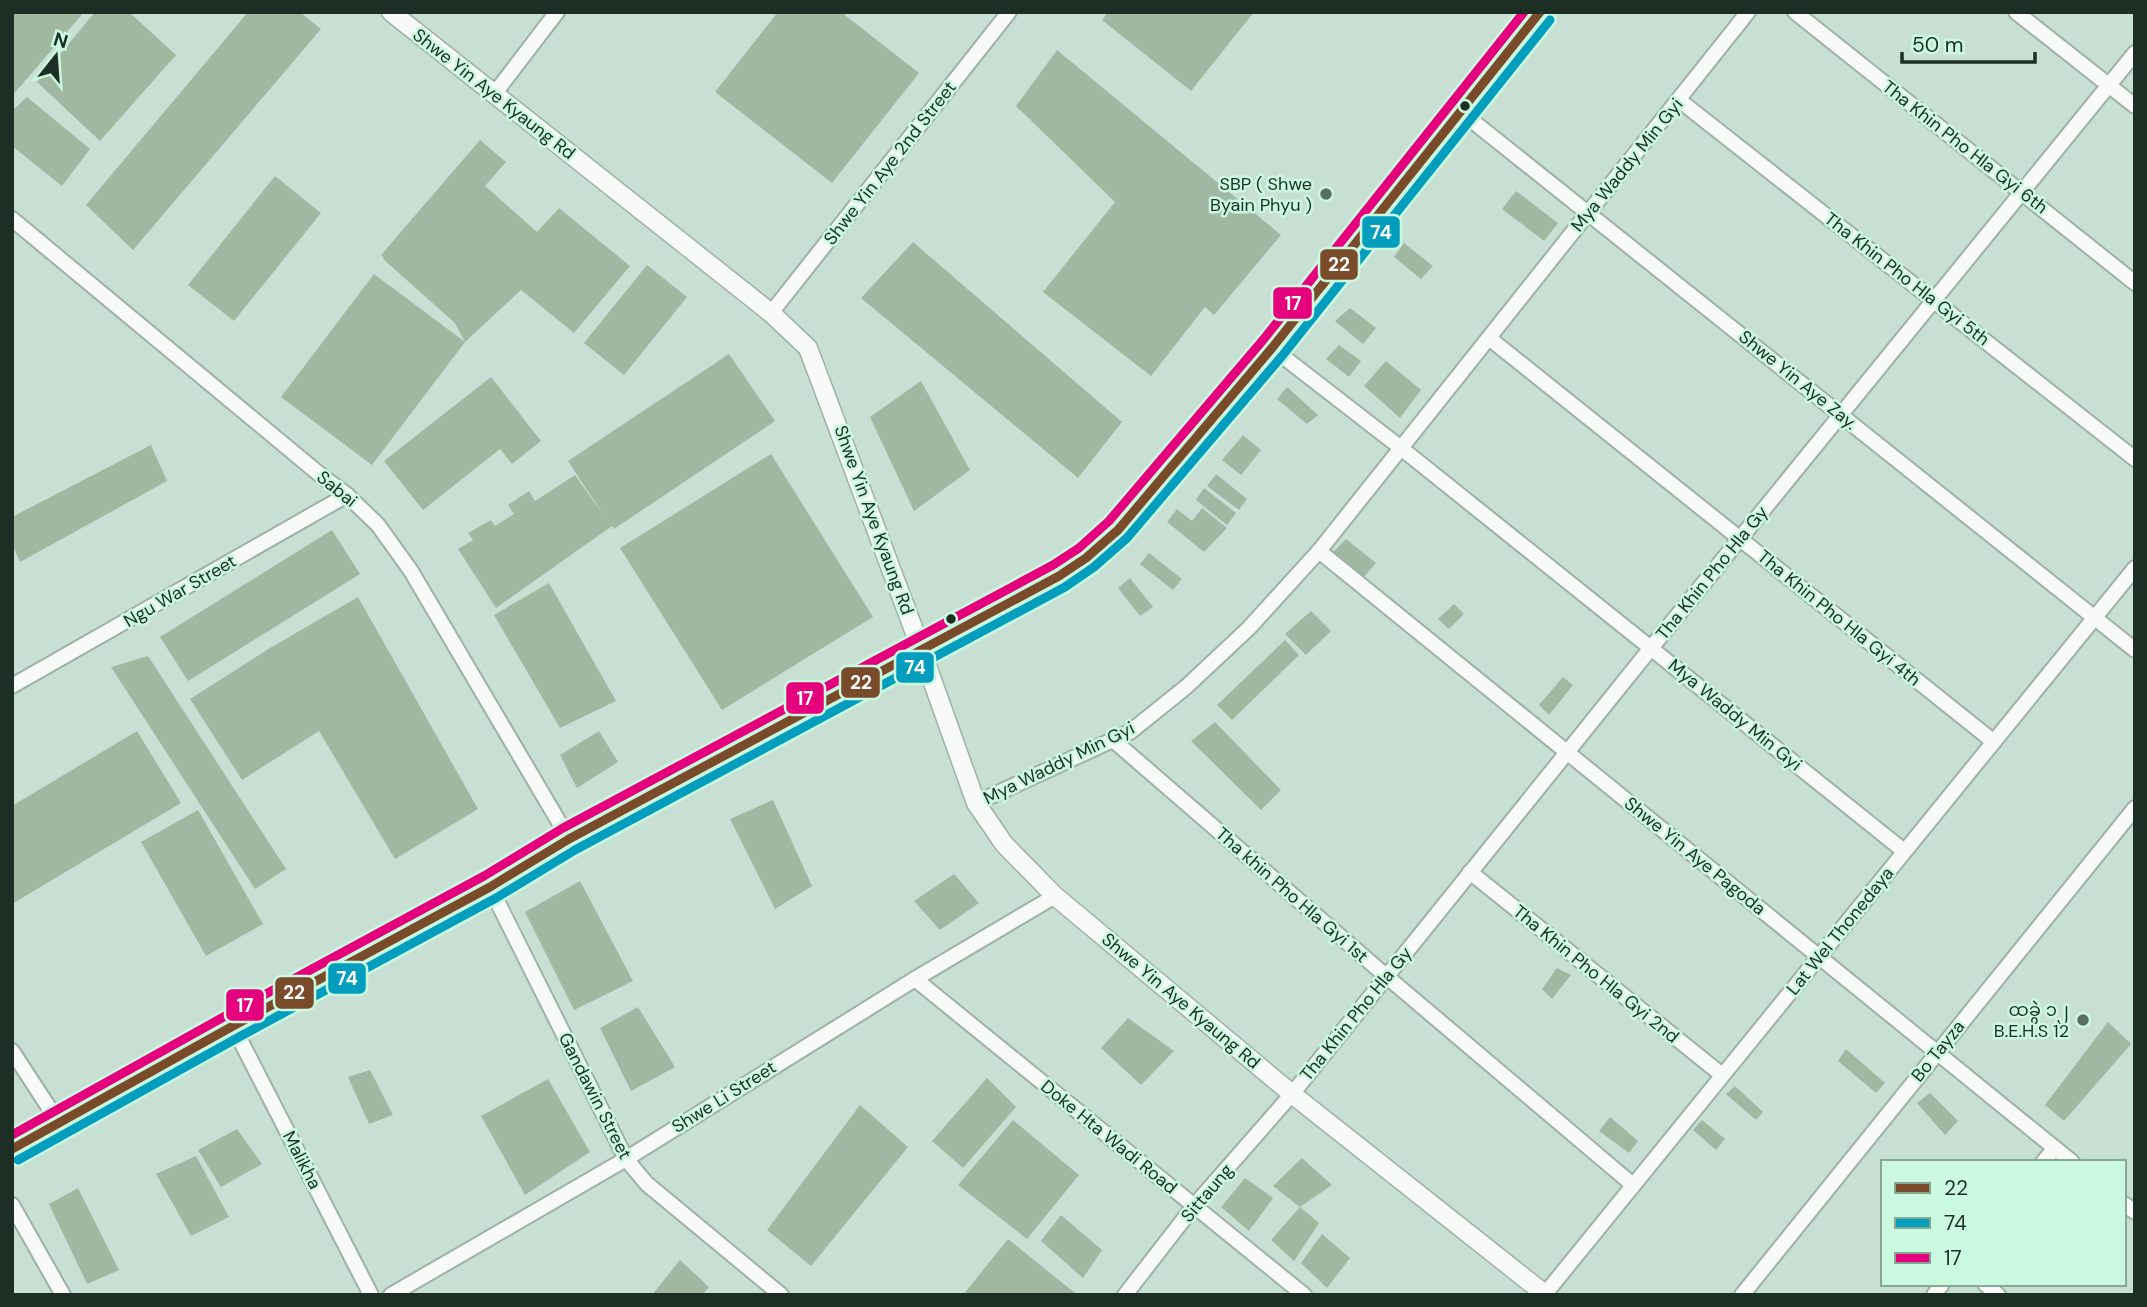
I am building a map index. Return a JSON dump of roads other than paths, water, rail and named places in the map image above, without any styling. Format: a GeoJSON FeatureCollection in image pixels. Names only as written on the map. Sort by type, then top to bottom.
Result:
{"type":"FeatureCollection","features":[{"type":"Feature","properties":{"kind":"main road"},"geometry":{"type":"LineString","coordinates":[[12,1149],[490,887],[569,839],[1059,576],[1086,558],[1118,530],[1272,348],[1540,12]]}},
{"type":"Feature","properties":{"kind":"street","name":"Shwe Yin Aye Kyaung Rd"},"geometry":{"type":"LineString","coordinates":[[391,12],[771,313],[808,348],[976,803],[1004,844],[1055,895],[1292,1094],[1545,1294]]}},
{"type":"Feature","properties":{"kind":"street"},"geometry":{"type":"LineString","coordinates":[[495,93],[557,12]]}},
{"type":"Feature","properties":{"kind":"street","name":"Shwe Yin Aye 2nd Street"},"geometry":{"type":"LineString","coordinates":[[771,313],[1009,12]]}},
{"type":"Feature","properties":{"kind":"street","name":"Mya Waddy Min Gyi"},"geometry":{"type":"LineString","coordinates":[[976,803],[1130,732],[1186,687],[1249,628],[1319,551],[1748,12]]}},
{"type":"Feature","properties":{"kind":"street","name":"Tha Khin Pho Hla Gyi 6th"},"geometry":{"type":"LineString","coordinates":[[1794,12],[2135,283]]}},
{"type":"Feature","properties":{"kind":"street"},"geometry":{"type":"LineString","coordinates":[[2017,12],[2135,106]]}},
{"type":"Feature","properties":{"kind":"street","name":"Tha Khin Pho Hla Gy"},"geometry":{"type":"LineString","coordinates":[[1292,1094],[2135,53]]}},
{"type":"Feature","properties":{"kind":"street","name":"Tha Khin Pho Hla Gyi 5th"},"geometry":{"type":"LineString","coordinates":[[1679,100],[2135,459]]}},
{"type":"Feature","properties":{"kind":"street","name":"Shwe Yin Aye Zay."},"geometry":{"type":"LineString","coordinates":[[1460,111],[2135,650]]}},
{"type":"Feature","properties":{"kind":"street","name":"Sabai"},"geometry":{"type":"LineString","coordinates":[[12,219],[347,495],[378,524],[411,572],[569,839]]}},
{"type":"Feature","properties":{"kind":"street","name":"Tha Khin Pho Hla Gyi 4th"},"geometry":{"type":"LineString","coordinates":[[1489,338],[1994,741]]}},
{"type":"Feature","properties":{"kind":"street","name":"Mya Waddy Min Gyi"},"geometry":{"type":"LineString","coordinates":[[1272,348],[1905,851]]}},
{"type":"Feature","properties":{"kind":"street","name":"Ngu War Street"},"geometry":{"type":"LineString","coordinates":[[12,686],[347,495]]}},
{"type":"Feature","properties":{"kind":"street","name":"Shwe Yin Aye Pagoda"},"geometry":{"type":"LineString","coordinates":[[1319,551],[2070,1160]]}},
{"type":"Feature","properties":{"kind":"street","name":"Lat Wel Thonedaya"},"geometry":{"type":"LineString","coordinates":[[1545,1294],[2135,568]]}},
{"type":"Feature","properties":{"kind":"street","name":"Tha khin Pho Hla Gyi 1st"},"geometry":{"type":"LineString","coordinates":[[1113,740],[1385,976],[1633,1185]]}},
{"type":"Feature","properties":{"kind":"street","name":"Bo Tayza"},"geometry":{"type":"LineString","coordinates":[[1742,1295],[2135,808]]}},
{"type":"Feature","properties":{"kind":"street","name":"Tha Khin Pho Hla Gyi 2nd"},"geometry":{"type":"LineString","coordinates":[[1470,872],[1722,1075]]}},
{"type":"Feature","properties":{"kind":"street","name":"Gandawin Street"},"geometry":{"type":"LineString","coordinates":[[490,887],[626,1159],[647,1184],[781,1295]]}},
{"type":"Feature","properties":{"kind":"street","name":"Shwe Li Street"},"geometry":{"type":"LineString","coordinates":[[391,1295],[626,1159],[1055,895]]}},
{"type":"Feature","properties":{"kind":"street","name":"Doke Hta Wadi Road"},"geometry":{"type":"LineString","coordinates":[[915,979],[1304,1295]]}},
{"type":"Feature","properties":{"kind":"street","name":"Malikha"},"geometry":{"type":"LineString","coordinates":[[233,1026],[371,1295]]}},
{"type":"Feature","properties":{"kind":"street"},"geometry":{"type":"LineString","coordinates":[[12,1051],[59,1123]]}},
{"type":"Feature","properties":{"kind":"street","name":"Sittaung"},"geometry":{"type":"LineString","coordinates":[[1125,1295],[1194,1206],[1292,1094]]}},
{"type":"Feature","properties":{"kind":"street"},"geometry":{"type":"LineString","coordinates":[[2045,1160],[2055,1147]]}},
{"type":"Feature","properties":{"kind":"street"},"geometry":{"type":"LineString","coordinates":[[12,1205],[63,1295]]}},
{"type":"Feature","properties":{"kind":"place","name":"SBP ( Shwe Byain Phyu )"},"geometry":{"type":"Point","coordinates":[1326,194]}},
{"type":"Feature","properties":{"kind":"place","name":"ထခွဲ ၁၂ B.E.H.S 12"},"geometry":{"type":"Point","coordinates":[2083,1020]}}]}
